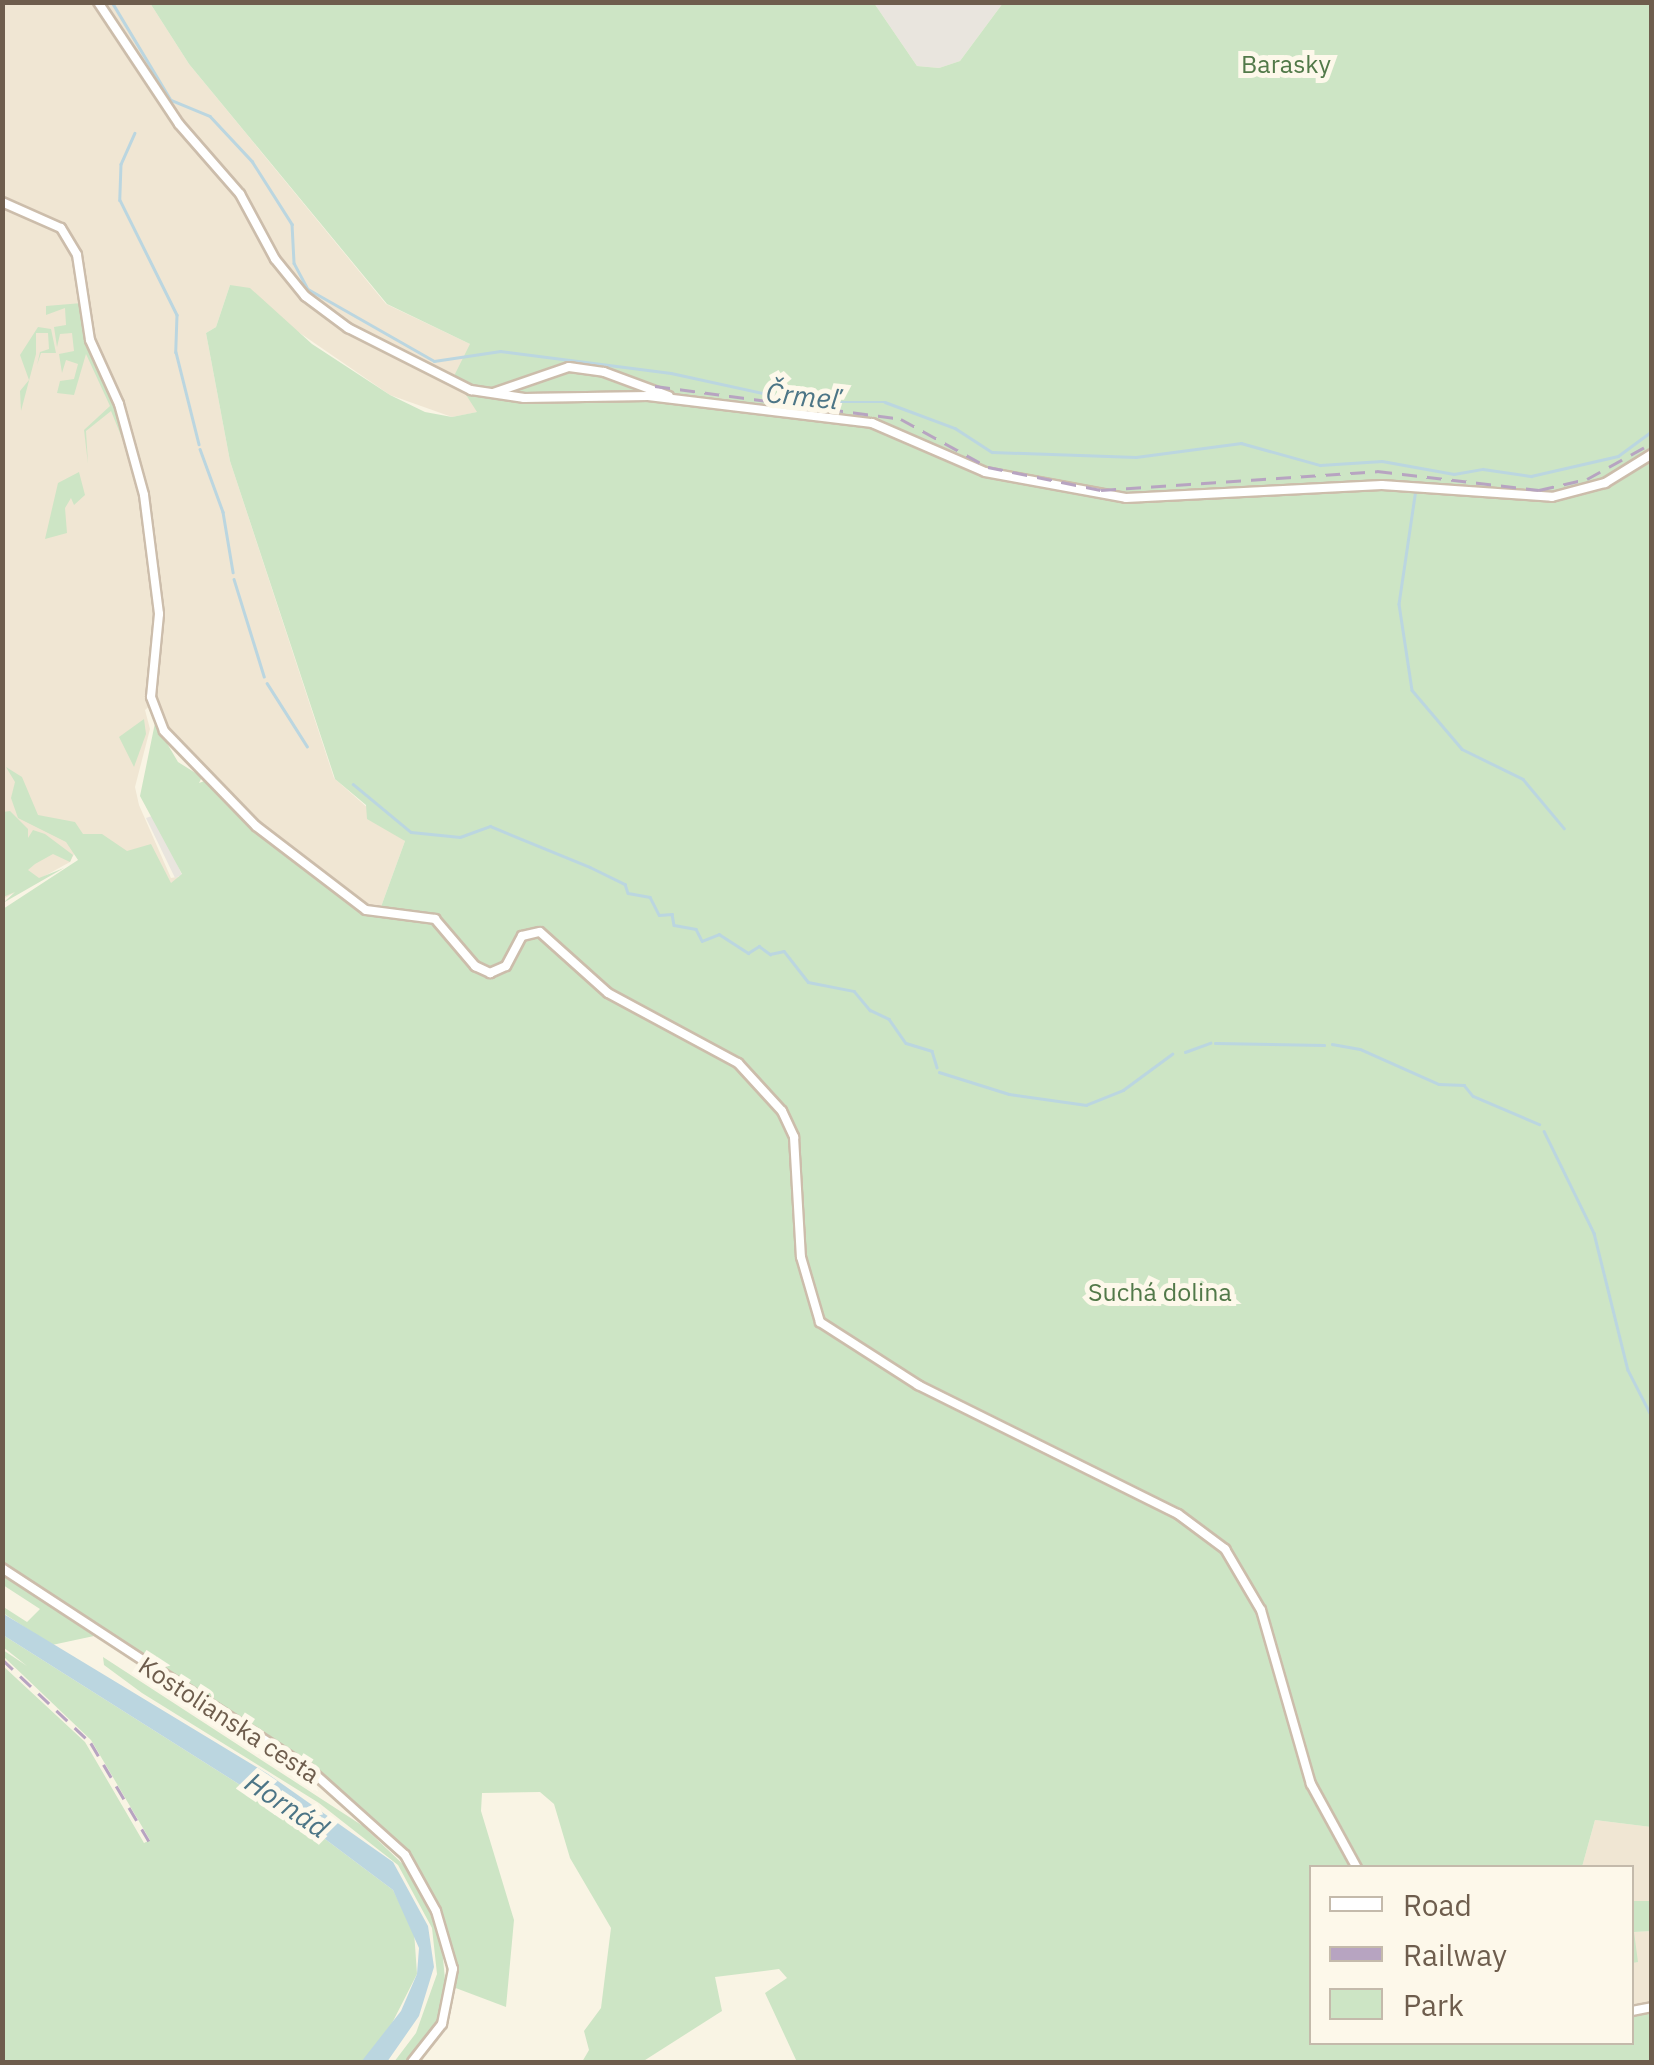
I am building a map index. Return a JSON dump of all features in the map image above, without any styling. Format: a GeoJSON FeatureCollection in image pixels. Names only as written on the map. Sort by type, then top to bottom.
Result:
{"type":"FeatureCollection","features":[{"type":"Feature","properties":{"kind":"street"},"geometry":{"type":"LineString","coordinates":[[98,2],[179,124],[240,194],[274,259],[305,296],[348,328],[484,393],[538,397],[651,393]]}},
{"type":"Feature","properties":{"kind":"street"},"geometry":{"type":"LineString","coordinates":[[2,202],[61,228],[77,255],[90,340],[119,404],[146,504],[159,614],[152,700],[164,731],[240,810],[366,910],[440,922],[475,966],[490,973],[506,966],[522,936],[540,932],[608,994],[738,1063],[782,1111],[794,1137],[800,1256],[820,1322],[918,1386],[1178,1514],[1224,1550],[1260,1610],[1310,1784],[1355,1865]]}},
{"type":"Feature","properties":{"kind":"street"},"geometry":{"type":"LineString","coordinates":[[484,393],[575,367],[683,400],[882,425],[985,472],[1126,498],[1382,485],[1552,497],[1605,483],[1652,454]]}},
{"type":"Feature","properties":{"kind":"street"},"geometry":{"type":"LineString","coordinates":[[528,378],[526,389],[538,397]]}},
{"type":"Feature","properties":{"kind":"street","name":"Kostolianska cesta"},"geometry":{"type":"LineString","coordinates":[[2,1568],[308,1768],[404,1855],[436,1911],[453,1969],[442,2024],[412,2062]]}},
{"type":"Feature","properties":{"kind":"shaded area"},"geometry":{"type":"Polygon","coordinates":[[[3,3],[150,3],[189,64],[386,304],[470,344],[478,412],[452,417],[390,395],[230,285],[216,327],[206,333],[230,461],[334,778],[405,841],[378,915],[263,832],[180,750],[151,705],[145,710],[150,729],[135,787],[139,805],[171,878],[183,876],[217,909],[113,857],[75,852],[70,862],[3,899],[3,879],[41,858],[34,842],[3,823],[3,3]]]}},
{"type":"Feature","properties":{"kind":"shaded area"},"geometry":{"type":"Polygon","coordinates":[[[874,3],[1003,3],[960,61],[939,68],[917,66],[874,3]]]}},
{"type":"Feature","properties":{"kind":"shaded area"},"geometry":{"type":"Polygon","coordinates":[[[155,815],[182,875],[175,878],[146,818],[155,815]]]}},
{"type":"Feature","properties":{"kind":"shaded area"},"geometry":{"type":"Polygon","coordinates":[[[1595,1820],[1651,1827],[1651,1901],[1634,1901],[1634,1865],[1583,1865],[1595,1820]]]}},
{"type":"Feature","properties":{"kind":"shaded area"},"geometry":{"type":"Polygon","coordinates":[[[1651,1931],[1651,2007],[1634,2011],[1634,1932],[1651,1931]]]}},
{"type":"Feature","properties":{"kind":"green space"},"geometry":{"type":"Polygon","coordinates":[[[150,3],[874,3],[917,66],[939,68],[960,61],[1003,3],[1651,3],[1651,1827],[1595,1820],[1583,1865],[1309,1865],[1309,2045],[1634,2045],[1634,2011],[1651,2007],[1651,2062],[797,2062],[765,1993],[787,1978],[779,1969],[715,1977],[722,2011],[642,2062],[582,2062],[589,2050],[584,2031],[601,2008],[611,1928],[570,1858],[554,1804],[540,1792],[482,1793],[481,1811],[514,1920],[506,2007],[453,1987],[442,1926],[405,1855],[337,1793],[3,1568],[3,909],[78,860],[66,842],[18,818],[11,798],[15,782],[6,767],[22,777],[38,815],[75,822],[83,834],[102,834],[127,851],[151,844],[171,883],[182,874],[140,796],[155,723],[178,762],[202,777],[199,783],[207,780],[251,826],[378,915],[405,841],[367,819],[366,805],[335,779],[230,461],[206,333],[216,327],[230,285],[250,288],[312,344],[390,395],[425,412],[452,417],[477,412],[454,376],[470,344],[387,304],[189,64],[150,3]]]}},
{"type":"Feature","properties":{"kind":"green space"},"geometry":{"type":"Polygon","coordinates":[[[82,303],[86,333],[115,404],[133,465],[111,411],[86,431],[88,464],[84,430],[110,406],[86,354],[74,395],[57,393],[60,381],[74,379],[78,364],[66,360],[62,373],[59,354],[74,351],[72,333],[60,334],[57,347],[54,327],[66,325],[65,308],[46,315],[46,306],[82,303]]]}},
{"type":"Feature","properties":{"kind":"green space"},"geometry":{"type":"Polygon","coordinates":[[[38,327],[51,329],[56,353],[41,353],[37,365],[40,352],[49,349],[48,333],[36,333],[36,354],[21,411],[20,391],[29,380],[20,355],[38,327]]]}},
{"type":"Feature","properties":{"kind":"green space"},"geometry":{"type":"Polygon","coordinates":[[[79,472],[85,495],[74,505],[71,498],[65,508],[67,533],[45,539],[58,483],[79,472]]]}},
{"type":"Feature","properties":{"kind":"green space"},"geometry":{"type":"Polygon","coordinates":[[[144,719],[146,734],[134,767],[119,737],[144,719]]]}},
{"type":"Feature","properties":{"kind":"green space"},"geometry":{"type":"Polygon","coordinates":[[[10,811],[28,829],[28,838],[33,830],[45,834],[73,855],[70,862],[53,854],[35,864],[28,870],[39,878],[64,868],[3,903],[15,892],[3,897],[3,812],[10,811]]]}},
{"type":"Feature","properties":{"kind":"green space"},"geometry":{"type":"Polygon","coordinates":[[[3,1570],[94,1636],[52,1645],[3,1613],[2,1606],[27,1622],[40,1609],[3,1585],[3,1570]]]}},
{"type":"Feature","properties":{"kind":"green space"},"geometry":{"type":"Polygon","coordinates":[[[3,1635],[321,1836],[393,1890],[414,1931],[417,1974],[385,2037],[361,2062],[3,2062],[2,1665],[85,1742],[144,1843],[150,1840],[91,1740],[3,1656],[3,1650],[27,1666],[3,1647],[3,1635]]]}},
{"type":"Feature","properties":{"kind":"green space"},"geometry":{"type":"Polygon","coordinates":[[[103,1657],[363,1826],[410,1871],[441,1937],[446,1990],[437,2022],[406,2062],[394,2062],[416,2033],[437,1974],[432,1928],[398,1865],[319,1803],[142,1693],[104,1665],[103,1657]]]}},
{"type":"Feature","properties":{"kind":"green space"},"geometry":{"type":"Polygon","coordinates":[[[1634,1901],[1651,1901],[1652,1931],[1634,1932],[1634,1901]]]}},
{"type":"Feature","properties":{"kind":"water","name":"Hornád"},"geometry":{"type":"Polygon","coordinates":[[[2,1613],[268,1774],[393,1862],[428,1926],[434,1967],[419,2016],[387,2062],[361,2062],[401,2011],[417,1974],[419,1948],[393,1890],[321,1836],[3,1635],[2,1613]]]}},
{"type":"Feature","properties":{"kind":"waterway","name":"Črmeľ"},"geometry":{"type":"LineString","coordinates":[[112,2],[171,100],[210,116],[252,161],[292,224],[294,263],[308,289],[434,361],[500,351],[671,373],[804,402],[885,402],[955,428],[992,452],[1136,457],[1241,443],[1320,465],[1382,461],[1454,474],[1483,469],[1531,476],[1618,456],[1652,431]]}},
{"type":"Feature","properties":{"kind":"waterway"},"geometry":{"type":"LineString","coordinates":[[135,133],[121,164],[120,200],[177,315],[176,352],[199,444]]}},
{"type":"Feature","properties":{"kind":"waterway"},"geometry":{"type":"LineString","coordinates":[[200,449],[223,512],[233,572]]}},
{"type":"Feature","properties":{"kind":"waterway"},"geometry":{"type":"LineString","coordinates":[[1416,489],[1399,604],[1412,690],[1462,749],[1523,779],[1564,828]]}},
{"type":"Feature","properties":{"kind":"waterway"},"geometry":{"type":"LineString","coordinates":[[234,579],[264,676]]}},
{"type":"Feature","properties":{"kind":"waterway"},"geometry":{"type":"LineString","coordinates":[[267,683],[307,746]]}},
{"type":"Feature","properties":{"kind":"waterway"},"geometry":{"type":"LineString","coordinates":[[353,784],[411,832],[460,837],[490,826],[590,867],[625,884],[628,893],[650,897],[659,915],[672,914],[674,925],[696,929],[702,941],[719,934],[748,953],[759,946],[770,954],[784,951],[808,982],[854,991],[870,1010],[889,1019],[906,1043],[932,1051],[937,1067]]}},
{"type":"Feature","properties":{"kind":"waterway"},"geometry":{"type":"LineString","coordinates":[[1185,1052],[1210,1043]]}},
{"type":"Feature","properties":{"kind":"waterway"},"geometry":{"type":"LineString","coordinates":[[1215,1043],[1324,1045]]}},
{"type":"Feature","properties":{"kind":"waterway"},"geometry":{"type":"LineString","coordinates":[[1332,1044],[1360,1049],[1439,1084],[1464,1085],[1473,1096],[1539,1124]]}},
{"type":"Feature","properties":{"kind":"waterway"},"geometry":{"type":"LineString","coordinates":[[939,1072],[1009,1094],[1086,1105],[1123,1090],[1172,1054]]}},
{"type":"Feature","properties":{"kind":"waterway"},"geometry":{"type":"LineString","coordinates":[[1544,1131],[1594,1233],[1628,1370],[1652,1417]]}},
{"type":"Feature","properties":{"kind":"railway"},"geometry":{"type":"LineString","coordinates":[[655,386],[901,419],[988,467],[1101,490],[1377,471],[1539,490],[1587,479],[1652,443]]}},
{"type":"Feature","properties":{"kind":"railway"},"geometry":{"type":"LineString","coordinates":[[2,1659],[91,1743],[149,1841]]}},
{"type":"Feature","properties":{"kind":"park label","name":"Barasky"},"geometry":{"type":"Point","coordinates":[1286,64]}},
{"type":"Feature","properties":{"kind":"park label","name":"Suchá dolina"},"geometry":{"type":"Point","coordinates":[1160,1292]}}]}
